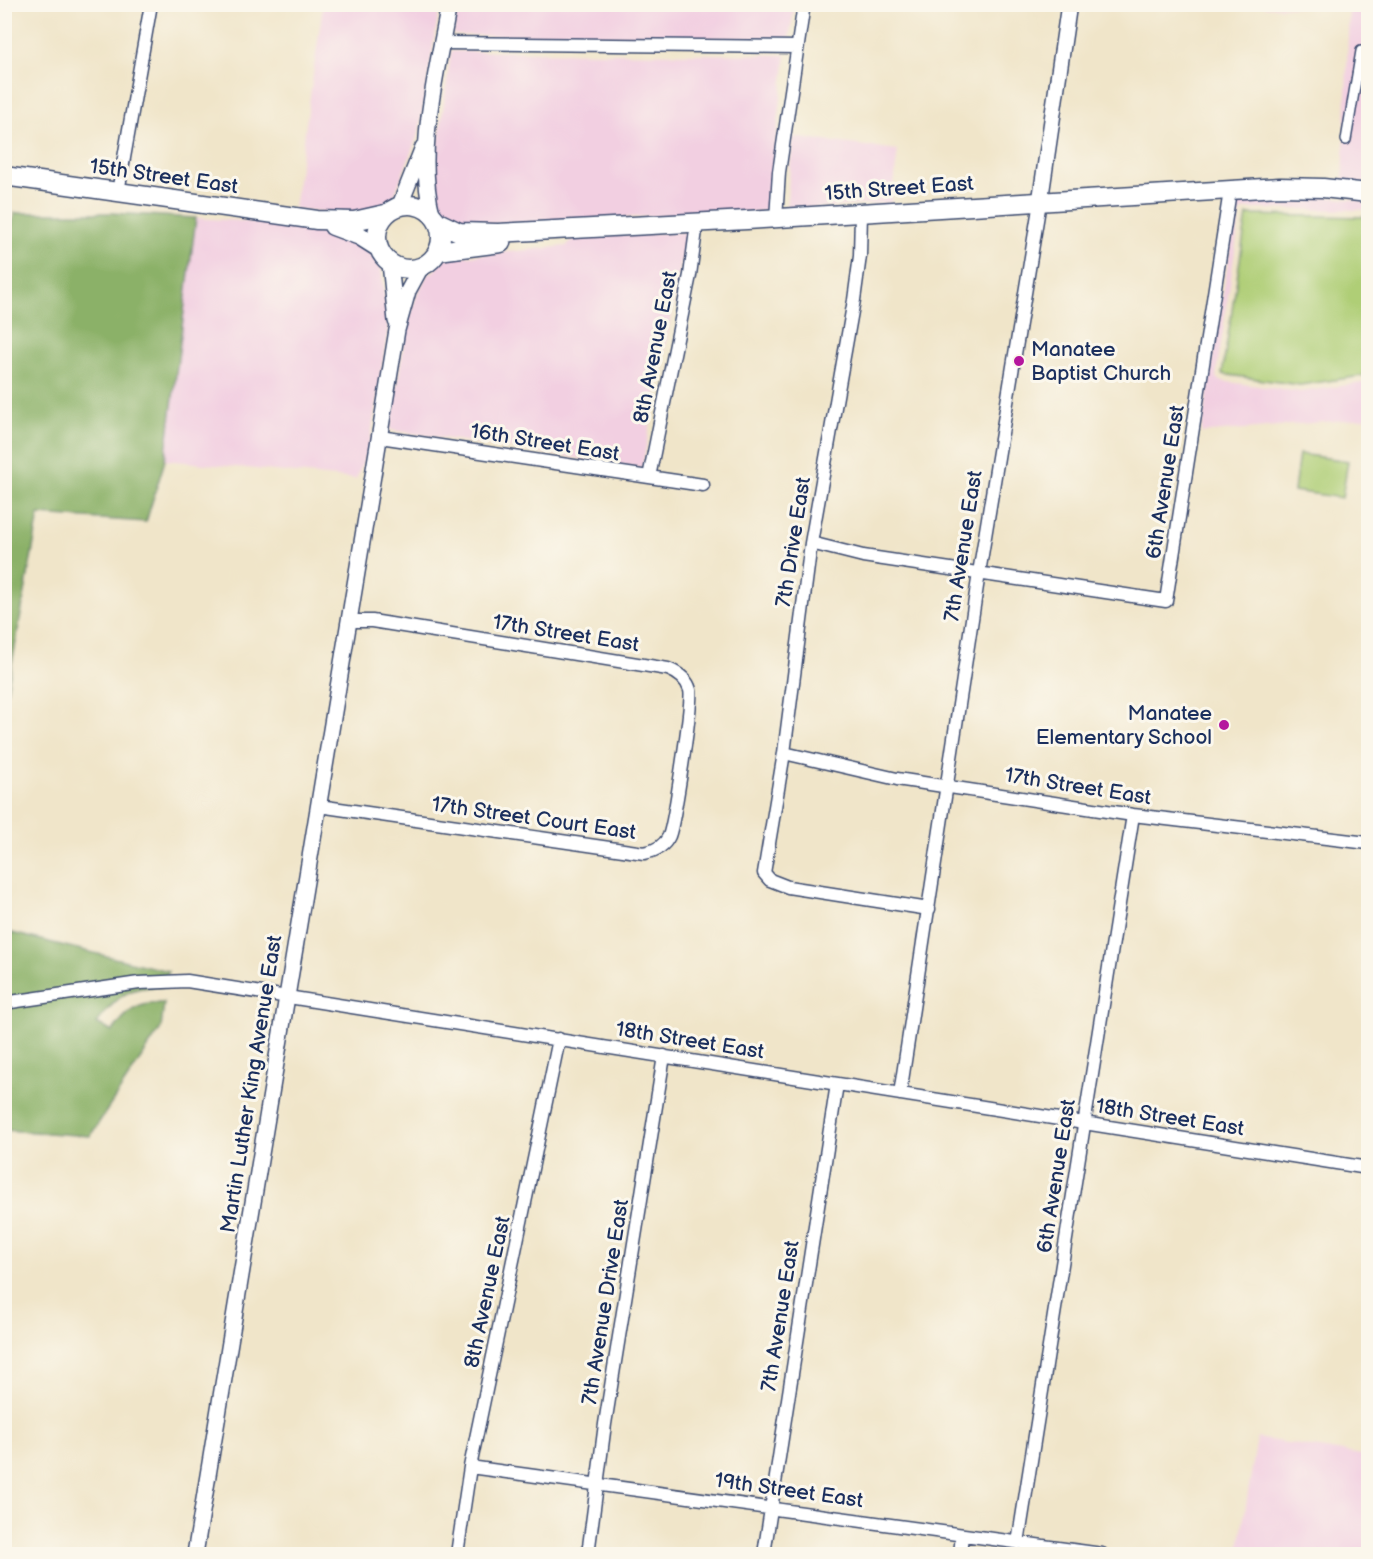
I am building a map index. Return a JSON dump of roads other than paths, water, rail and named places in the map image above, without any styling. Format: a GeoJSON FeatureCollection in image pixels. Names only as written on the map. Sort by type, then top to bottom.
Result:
{"type":"FeatureCollection","features":[{"type":"Feature","properties":{"kind":"main road","name":"15th Street East"},"geometry":{"type":"LineString","coordinates":[[4,176],[317,220],[354,222],[393,210]]}},
{"type":"Feature","properties":{"kind":"main road","name":"15th Street East"},"geometry":{"type":"LineString","coordinates":[[438,252],[483,244],[565,238],[573,228],[776,219],[1307,187],[1368,193]]}},
{"type":"Feature","properties":{"kind":"main road"},"geometry":{"type":"LineString","coordinates":[[435,218],[441,237],[438,252],[422,267],[407,269],[384,255],[377,230],[393,210],[417,205],[459,232],[573,228]]}},
{"type":"Feature","properties":{"kind":"main road","name":"15th Street East"},"geometry":{"type":"LineString","coordinates":[[317,220],[360,236],[384,255]]}},
{"type":"Feature","properties":{"kind":"street"},"geometry":{"type":"LineString","coordinates":[[118,192],[151,4]]}},
{"type":"Feature","properties":{"kind":"street"},"geometry":{"type":"LineString","coordinates":[[435,218],[427,193],[428,133],[449,4]]}},
{"type":"Feature","properties":{"kind":"street"},"geometry":{"type":"LineString","coordinates":[[776,219],[779,172],[804,4]]}},
{"type":"Feature","properties":{"kind":"street","name":"7th Avenue East"},"geometry":{"type":"LineString","coordinates":[[900,1094],[1069,4]]}},
{"type":"Feature","properties":{"kind":"street"},"geometry":{"type":"LineString","coordinates":[[443,43],[796,47]]}},
{"type":"Feature","properties":{"kind":"street"},"geometry":{"type":"LineString","coordinates":[[1346,140],[1361,51]]}},
{"type":"Feature","properties":{"kind":"street"},"geometry":{"type":"LineString","coordinates":[[393,210],[428,133]]}},
{"type":"Feature","properties":{"kind":"street","name":"6th Avenue East"},"geometry":{"type":"LineString","coordinates":[[979,573],[1166,601],[1230,191]]}},
{"type":"Feature","properties":{"kind":"street","name":"7th Drive East"},"geometry":{"type":"LineString","coordinates":[[861,213],[860,256],[854,300],[811,543],[784,753],[764,862],[766,877],[788,887],[928,909]]}},
{"type":"Feature","properties":{"kind":"street","name":"8th Avenue East"},"geometry":{"type":"LineString","coordinates":[[649,477],[688,282],[697,223]]}},
{"type":"Feature","properties":{"kind":"street"},"geometry":{"type":"LineString","coordinates":[[384,255],[397,330]]}},
{"type":"Feature","properties":{"kind":"street"},"geometry":{"type":"LineString","coordinates":[[397,330],[408,291],[422,267]]}},
{"type":"Feature","properties":{"kind":"street","name":"Martin Luther King Avenue East"},"geometry":{"type":"LineString","coordinates":[[195,1554],[397,330]]}},
{"type":"Feature","properties":{"kind":"street","name":"16th Street East"},"geometry":{"type":"LineString","coordinates":[[380,436],[703,485]]}},
{"type":"Feature","properties":{"kind":"street"},"geometry":{"type":"LineString","coordinates":[[811,543],[863,556],[979,573]]}},
{"type":"Feature","properties":{"kind":"street","name":"17th Street East"},"geometry":{"type":"LineString","coordinates":[[350,621],[372,621],[668,669],[683,678],[691,694],[682,767]]}},
{"type":"Feature","properties":{"kind":"street","name":"17th Street East"},"geometry":{"type":"LineString","coordinates":[[784,753],[897,779],[1133,814],[1368,843]]}},
{"type":"Feature","properties":{"kind":"street","name":"17th Street Court East"},"geometry":{"type":"LineString","coordinates":[[319,806],[644,853],[662,846],[670,834],[682,767]]}},
{"type":"Feature","properties":{"kind":"street","name":"6th Avenue East"},"geometry":{"type":"LineString","coordinates":[[1018,1543],[1133,814]]}},
{"type":"Feature","properties":{"kind":"street","name":"18th Street East"},"geometry":{"type":"LineString","coordinates":[[4,1003],[139,983],[187,981],[1368,1168]]}},
{"type":"Feature","properties":{"kind":"street","name":"8th Avenue East"},"geometry":{"type":"LineString","coordinates":[[457,1554],[470,1467],[559,1039]]}},
{"type":"Feature","properties":{"kind":"street","name":"7th Avenue Drive East"},"geometry":{"type":"LineString","coordinates":[[588,1554],[605,1424],[664,1056]]}},
{"type":"Feature","properties":{"kind":"street","name":"7th Avenue East"},"geometry":{"type":"LineString","coordinates":[[764,1554],[837,1084]]}},
{"type":"Feature","properties":{"kind":"street","name":"19th Street East"},"geometry":{"type":"LineString","coordinates":[[470,1467],[1102,1554]]}},
{"type":"Feature","properties":{"kind":"street"},"geometry":{"type":"LineString","coordinates":[[960,1554],[962,1535]]}},
{"type":"Feature","properties":{"kind":"place","name":"Manatee Baptist Church"},"geometry":{"type":"Point","coordinates":[1019,361]}},
{"type":"Feature","properties":{"kind":"place","name":"Manatee Elementary School"},"geometry":{"type":"Point","coordinates":[1224,725]}}]}
